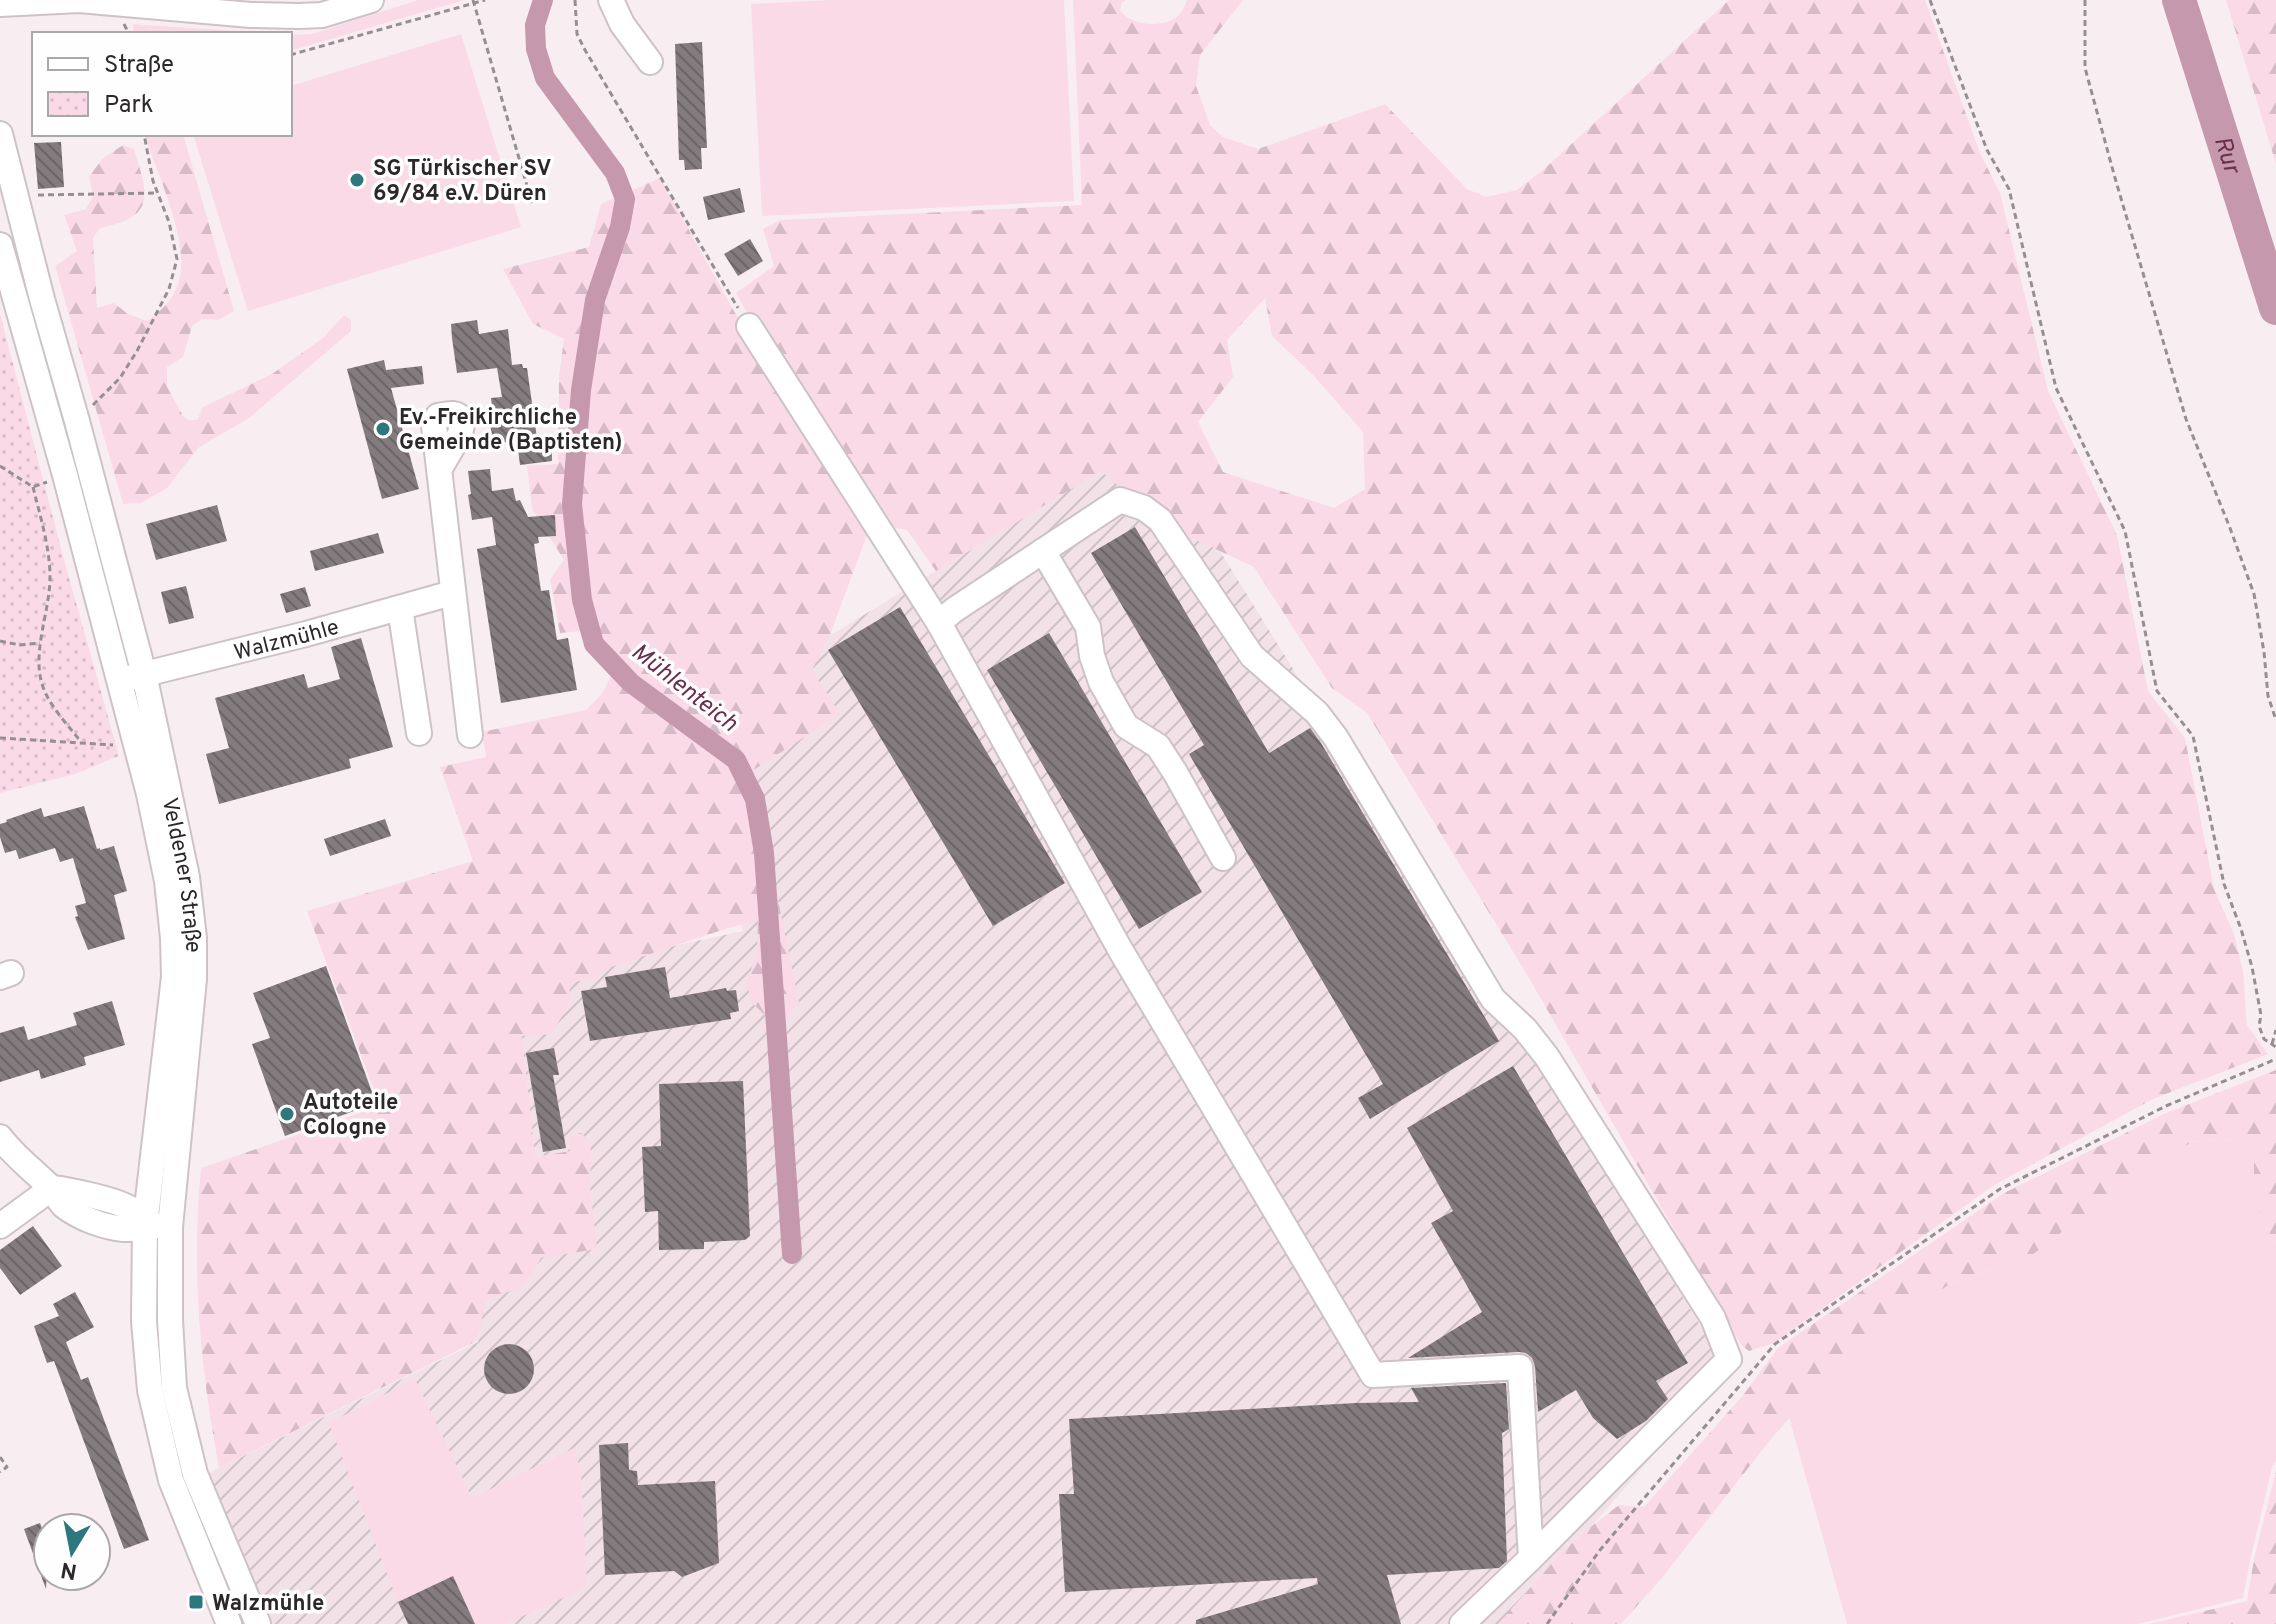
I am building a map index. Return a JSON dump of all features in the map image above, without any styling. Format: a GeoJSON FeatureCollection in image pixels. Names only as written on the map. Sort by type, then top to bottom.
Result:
{"type":"FeatureCollection","features":[{"type":"Feature","properties":{"kind":"street"},"geometry":{"type":"LineString","coordinates":[[0,4],[79,0],[230,7],[299,16],[322,15],[371,0]]}},
{"type":"Feature","properties":{"kind":"street"},"geometry":{"type":"LineString","coordinates":[[611,0],[622,24],[650,62]]}},
{"type":"Feature","properties":{"kind":"street","name":"Veldener Straße"},"geometry":{"type":"LineString","coordinates":[[0,134],[144,674],[187,877],[194,938],[194,979],[170,1227],[174,1388],[195,1474],[258,1624]]}},
{"type":"Feature","properties":{"kind":"street","name":"Veldener Straße"},"geometry":{"type":"LineString","coordinates":[[0,245],[137,747],[167,881],[174,977],[145,1225],[144,1321],[150,1390],[171,1480],[229,1624]]}},
{"type":"Feature","properties":{"kind":"street"},"geometry":{"type":"LineString","coordinates":[[749,326],[939,623],[1121,951],[1373,1375],[1520,1367],[1531,1558]]}},
{"type":"Feature","properties":{"kind":"street"},"geometry":{"type":"LineString","coordinates":[[439,470],[470,735]]}},
{"type":"Feature","properties":{"kind":"street"},"geometry":{"type":"LineString","coordinates":[[939,623],[1120,500],[1144,508],[1160,520],[1252,656],[1317,713],[1336,738],[1493,999],[1525,1029],[1547,1057],[1713,1318],[1729,1359],[1462,1624]]}},
{"type":"Feature","properties":{"kind":"street"},"geometry":{"type":"LineString","coordinates":[[1043,551],[1088,627],[1092,656],[1101,682],[1126,726],[1158,746],[1223,858]]}},
{"type":"Feature","properties":{"kind":"street","name":"Walzmühle"},"geometry":{"type":"LineString","coordinates":[[118,680],[292,638],[452,593]]}},
{"type":"Feature","properties":{"kind":"street"},"geometry":{"type":"LineString","coordinates":[[400,608],[419,733]]}},
{"type":"Feature","properties":{"kind":"street"},"geometry":{"type":"LineString","coordinates":[[0,1137],[29,1169],[52,1188],[116,1202],[131,1209],[145,1225],[170,1227]]}},
{"type":"Feature","properties":{"kind":"street"},"geometry":{"type":"LineString","coordinates":[[0,1226],[52,1188]]}},
{"type":"Feature","properties":{"kind":"path"},"geometry":{"type":"LineString","coordinates":[[292,54],[485,0]]}},
{"type":"Feature","properties":{"kind":"path"},"geometry":{"type":"LineString","coordinates":[[575,0],[577,34],[585,50],[749,326]]}},
{"type":"Feature","properties":{"kind":"path"},"geometry":{"type":"LineString","coordinates":[[1930,0],[1987,150],[2009,189],[2056,388],[2125,531],[2157,691],[2193,736],[2224,884],[2252,967],[2261,1015],[2259,1026],[2264,1039],[2274,1045],[2276,1030]]}},
{"type":"Feature","properties":{"kind":"path"},"geometry":{"type":"LineString","coordinates":[[2085,0],[2085,68],[2186,419],[2254,594],[2268,696],[2276,720]]}},
{"type":"Feature","properties":{"kind":"path"},"geometry":{"type":"LineString","coordinates":[[474,2],[532,203]]}},
{"type":"Feature","properties":{"kind":"path"},"geometry":{"type":"LineString","coordinates":[[77,421],[120,378],[137,351],[169,289],[177,259],[169,222],[153,181],[144,136]]}},
{"type":"Feature","properties":{"kind":"path"},"geometry":{"type":"LineString","coordinates":[[16,195],[158,193]]}},
{"type":"Feature","properties":{"kind":"path"},"geometry":{"type":"LineString","coordinates":[[0,466],[33,487],[50,573],[39,666],[41,682],[46,695],[81,742]]}},
{"type":"Feature","properties":{"kind":"path"},"geometry":{"type":"LineString","coordinates":[[33,487],[65,475]]}},
{"type":"Feature","properties":{"kind":"path"},"geometry":{"type":"LineString","coordinates":[[0,641],[20,645],[41,643]]}},
{"type":"Feature","properties":{"kind":"path"},"geometry":{"type":"LineString","coordinates":[[0,738],[137,747]]}},
{"type":"Feature","properties":{"kind":"path"},"geometry":{"type":"LineString","coordinates":[[1547,1624],[1600,1550],[1775,1344],[2000,1189],[2166,1106],[2276,1059]]}},
{"type":"Feature","properties":{"kind":"path"},"geometry":{"type":"LineString","coordinates":[[0,1457],[7,1467],[0,1472]]}},
{"type":"Feature","properties":{"kind":"shaded area"},"geometry":{"type":"Polygon","coordinates":[[[1151,440],[1728,1370],[1583,1536],[1522,1624],[266,1624],[209,1473],[478,1342],[510,981],[743,931],[662,738],[1151,440]]]}},
{"type":"Feature","properties":{"kind":"green space"},"geometry":{"type":"Polygon","coordinates":[[[418,0],[464,0],[292,50],[292,35],[312,34],[418,0]]]}},
{"type":"Feature","properties":{"kind":"green space"},"geometry":{"type":"Polygon","coordinates":[[[831,0],[1064,0],[1074,201],[762,216],[751,4],[831,0]]]}},
{"type":"Feature","properties":{"kind":"green space"},"geometry":{"type":"Polygon","coordinates":[[[1073,0],[1126,0],[1122,2],[1120,10],[1125,16],[1141,23],[1159,24],[1175,18],[1187,0],[1243,0],[1200,55],[1196,86],[1210,125],[1223,137],[1258,149],[1385,104],[1467,189],[1486,197],[1517,190],[1543,170],[1729,0],[1925,0],[1980,153],[2000,193],[2048,391],[2117,535],[2148,691],[2185,738],[2214,889],[2234,934],[2243,971],[2247,1025],[2268,1054],[2153,1099],[1994,1185],[1774,1343],[1749,1351],[1741,1345],[1526,973],[1367,713],[1332,688],[1254,567],[1164,525],[1101,471],[936,571],[907,530],[879,525],[870,530],[736,293],[774,266],[763,229],[781,220],[1082,205],[1073,0]],[[1265,298],[1227,340],[1233,377],[1198,422],[1223,472],[1334,508],[1365,489],[1363,432],[1314,376],[1272,336],[1265,298]]]}},
{"type":"Feature","properties":{"kind":"green space"},"geometry":{"type":"Polygon","coordinates":[[[2226,0],[2276,0],[2276,164],[2226,0]]]}},
{"type":"Feature","properties":{"kind":"green space"},"geometry":{"type":"Polygon","coordinates":[[[133,24],[251,32],[134,32],[133,24]]]}},
{"type":"Feature","properties":{"kind":"green space","name":"SG Türkischer SV 69/84 e.V. Düren"},"geometry":{"type":"Polygon","coordinates":[[[461,34],[521,227],[248,311],[194,136],[292,136],[292,85],[461,34]]]}},
{"type":"Feature","properties":{"kind":"green space"},"geometry":{"type":"Polygon","coordinates":[[[145,136],[184,136],[234,311],[218,320],[202,319],[192,326],[183,357],[167,367],[167,386],[183,416],[197,420],[203,407],[272,374],[323,338],[344,315],[351,320],[351,331],[249,418],[198,448],[167,488],[141,503],[123,504],[55,266],[77,251],[64,215],[86,209],[93,196],[89,177],[102,159],[123,145],[134,149],[143,179],[144,202],[131,217],[100,228],[93,238],[97,308],[114,303],[128,314],[147,321],[161,310],[178,284],[180,250],[171,209],[145,136]]]}},
{"type":"Feature","properties":{"kind":"green space"},"geometry":{"type":"Polygon","coordinates":[[[660,178],[744,329],[867,535],[830,635],[812,670],[840,714],[735,782],[768,821],[776,890],[799,1003],[782,1020],[765,1015],[751,1002],[747,983],[757,950],[758,920],[611,967],[595,978],[570,983],[569,1005],[551,1034],[522,1036],[535,1157],[570,1151],[570,1136],[581,1133],[591,1143],[590,1186],[597,1249],[541,1258],[524,1286],[486,1300],[477,1341],[219,1468],[199,1318],[197,1244],[201,1168],[380,1106],[307,911],[473,861],[440,767],[486,757],[482,732],[586,710],[601,695],[611,677],[588,650],[582,631],[560,633],[550,579],[564,560],[532,509],[527,466],[558,464],[559,376],[564,339],[533,324],[503,269],[589,247],[601,204],[660,178]]]}},
{"type":"Feature","properties":{"kind":"green space"},"geometry":{"type":"Polygon","coordinates":[[[0,314],[119,756],[75,774],[0,793],[0,314]]]}},
{"type":"Feature","properties":{"kind":"green space"},"geometry":{"type":"Polygon","coordinates":[[[2276,1070],[2276,1242],[2254,1199],[2254,1154],[2233,1139],[2192,1142],[2148,1168],[2032,1255],[1950,1284],[1846,1352],[1621,1624],[1498,1624],[1562,1552],[1593,1525],[1619,1505],[1644,1507],[1744,1394],[1778,1348],[2004,1193],[2166,1113],[2276,1070]]]}},
{"type":"Feature","properties":{"kind":"green space"},"geometry":{"type":"Polygon","coordinates":[[[2233,1139],[2254,1154],[2254,1199],[2276,1242],[2276,1461],[2272,1467],[2243,1598],[2138,1624],[1847,1624],[1789,1417],[1846,1352],[1950,1284],[2032,1255],[2148,1168],[2192,1142],[2233,1139]]]}},
{"type":"Feature","properties":{"kind":"green space"},"geometry":{"type":"Polygon","coordinates":[[[415,1379],[472,1498],[574,1448],[581,1472],[587,1587],[505,1624],[475,1624],[453,1577],[398,1602],[329,1423],[415,1379]]]}},
{"type":"Feature","properties":{"kind":"green space"},"geometry":{"type":"Polygon","coordinates":[[[2276,1471],[2276,1624],[2149,1624],[2247,1601],[2276,1471]]]}},
{"type":"Feature","properties":{"kind":"building"},"geometry":{"type":"Polygon","coordinates":[[[702,42],[707,148],[701,148],[702,169],[685,170],[684,160],[679,160],[675,44],[702,42]]]}},
{"type":"Feature","properties":{"kind":"building"},"geometry":{"type":"Polygon","coordinates":[[[61,142],[64,187],[38,189],[34,143],[61,142]]]}},
{"type":"Feature","properties":{"kind":"building"},"geometry":{"type":"Polygon","coordinates":[[[740,188],[745,212],[708,220],[703,197],[740,188]]]}},
{"type":"Feature","properties":{"kind":"building"},"geometry":{"type":"Polygon","coordinates":[[[750,239],[763,261],[738,276],[724,254],[750,239]]]}},
{"type":"Feature","properties":{"kind":"building"},"geometry":{"type":"Polygon","coordinates":[[[477,320],[479,334],[508,329],[512,365],[522,364],[523,368],[527,368],[537,438],[551,437],[552,461],[520,465],[517,441],[492,444],[490,421],[494,421],[491,398],[502,397],[497,368],[457,373],[452,338],[451,324],[477,320]]]}},
{"type":"Feature","properties":{"kind":"building","name":"Ev.-Freikirchliche Gemeinde (Baptisten)"},"geometry":{"type":"Polygon","coordinates":[[[384,360],[386,370],[422,366],[424,384],[391,388],[419,489],[382,499],[347,369],[384,360]]]}},
{"type":"Feature","properties":{"kind":"building"},"geometry":{"type":"Polygon","coordinates":[[[490,469],[492,491],[513,488],[516,501],[520,500],[528,517],[555,515],[556,536],[538,537],[539,543],[534,544],[541,591],[549,590],[557,640],[568,638],[577,690],[501,703],[477,549],[496,545],[492,517],[472,520],[468,495],[471,494],[468,471],[490,469]]]}},
{"type":"Feature","properties":{"kind":"building"},"geometry":{"type":"Polygon","coordinates":[[[217,505],[227,541],[156,560],[146,524],[217,505]]]}},
{"type":"Feature","properties":{"kind":"building"},"geometry":{"type":"Polygon","coordinates":[[[1135,527],[1269,753],[1310,728],[1321,743],[1499,1041],[1370,1119],[1358,1098],[1383,1084],[1189,754],[1204,745],[1091,553],[1135,527]]]}},
{"type":"Feature","properties":{"kind":"building"},"geometry":{"type":"Polygon","coordinates":[[[378,533],[384,553],[315,571],[310,551],[378,533]]]}},
{"type":"Feature","properties":{"kind":"building"},"geometry":{"type":"Polygon","coordinates":[[[186,586],[194,618],[169,624],[161,592],[186,586]]]}},
{"type":"Feature","properties":{"kind":"building"},"geometry":{"type":"Polygon","coordinates":[[[305,587],[311,606],[286,613],[280,594],[305,587]]]}},
{"type":"Feature","properties":{"kind":"building"},"geometry":{"type":"Polygon","coordinates":[[[900,607],[1065,883],[993,926],[828,650],[900,607]]]}},
{"type":"Feature","properties":{"kind":"building"},"geometry":{"type":"Polygon","coordinates":[[[1049,633],[1202,892],[1139,929],[987,670],[1049,633]]]}},
{"type":"Feature","properties":{"kind":"building"},"geometry":{"type":"Polygon","coordinates":[[[361,638],[393,747],[349,759],[351,768],[219,804],[206,754],[229,748],[215,698],[304,674],[308,688],[340,679],[331,647],[361,638]]]}},
{"type":"Feature","properties":{"kind":"building"},"geometry":{"type":"Polygon","coordinates":[[[84,806],[97,849],[114,846],[127,891],[114,895],[125,939],[88,950],[75,917],[78,916],[75,906],[86,903],[73,858],[60,862],[55,848],[19,859],[16,850],[5,853],[0,837],[0,824],[6,820],[41,808],[44,817],[84,806]]]}},
{"type":"Feature","properties":{"kind":"building"},"geometry":{"type":"Polygon","coordinates":[[[385,819],[391,836],[330,856],[324,839],[385,819]]]}},
{"type":"Feature","properties":{"kind":"building"},"geometry":{"type":"Polygon","coordinates":[[[326,966],[376,1103],[285,1136],[252,1044],[270,1038],[253,993],[326,966]]]}},
{"type":"Feature","properties":{"kind":"building"},"geometry":{"type":"Polygon","coordinates":[[[665,967],[670,998],[726,988],[727,991],[736,990],[739,1011],[730,1013],[731,1019],[590,1041],[581,991],[607,987],[605,977],[665,967]]]}},
{"type":"Feature","properties":{"kind":"building"},"geometry":{"type":"Polygon","coordinates":[[[112,1001],[125,1045],[84,1057],[86,1065],[41,1079],[39,1070],[0,1082],[0,1033],[24,1026],[28,1040],[77,1025],[73,1013],[112,1001]]]}},
{"type":"Feature","properties":{"kind":"building"},"geometry":{"type":"Polygon","coordinates":[[[554,1048],[559,1075],[553,1075],[566,1148],[543,1152],[526,1053],[554,1048]]]}},
{"type":"Feature","properties":{"kind":"building"},"geometry":{"type":"Polygon","coordinates":[[[1513,1066],[1688,1363],[1656,1381],[1668,1399],[1646,1421],[1617,1439],[1593,1418],[1576,1390],[1538,1412],[1535,1366],[1526,1353],[1408,1358],[1482,1312],[1431,1223],[1453,1211],[1407,1128],[1513,1066]]]}},
{"type":"Feature","properties":{"kind":"building"},"geometry":{"type":"Polygon","coordinates":[[[743,1081],[750,1236],[745,1240],[704,1242],[704,1249],[659,1250],[658,1211],[645,1212],[642,1147],[661,1146],[659,1084],[743,1081]]]}},
{"type":"Feature","properties":{"kind":"building"},"geometry":{"type":"Polygon","coordinates":[[[33,1226],[62,1266],[20,1295],[0,1268],[0,1250],[33,1226]]]}},
{"type":"Feature","properties":{"kind":"building"},"geometry":{"type":"Polygon","coordinates":[[[75,1292],[94,1327],[66,1342],[81,1380],[88,1377],[149,1540],[124,1549],[54,1361],[47,1363],[34,1326],[59,1316],[53,1304],[75,1292]]]}},
{"type":"Feature","properties":{"kind":"building"},"geometry":{"type":"Polygon","coordinates":[[[509,1344],[527,1351],[534,1369],[527,1387],[509,1394],[491,1387],[484,1369],[491,1351],[509,1344]]]}},
{"type":"Feature","properties":{"kind":"building"},"geometry":{"type":"Polygon","coordinates":[[[1506,1383],[1509,1429],[1502,1433],[1507,1561],[1499,1568],[1387,1575],[1401,1624],[1196,1624],[1196,1620],[1318,1584],[1317,1578],[1065,1592],[1059,1494],[1074,1494],[1069,1419],[1419,1402],[1411,1388],[1506,1383]]]}},
{"type":"Feature","properties":{"kind":"building"},"geometry":{"type":"Polygon","coordinates":[[[628,1443],[629,1470],[637,1471],[638,1485],[715,1481],[719,1563],[682,1577],[674,1571],[605,1575],[599,1445],[628,1443]]]}},
{"type":"Feature","properties":{"kind":"building"},"geometry":{"type":"Polygon","coordinates":[[[32,1526],[32,1551],[24,1529],[32,1526]]]}},
{"type":"Feature","properties":{"kind":"building"},"geometry":{"type":"Polygon","coordinates":[[[453,1576],[475,1624],[408,1624],[398,1602],[453,1576]]]}},
{"type":"Feature","properties":{"kind":"waterway","name":"Mühlenteich"},"geometry":{"type":"LineString","coordinates":[[543,0],[535,25],[536,49],[545,78],[615,173],[625,199],[620,227],[595,300],[581,390],[572,504],[582,600],[594,644],[631,683],[736,760],[755,799],[764,853],[792,1254]]}},
{"type":"Feature","properties":{"kind":"waterway","name":"Rur"},"geometry":{"type":"LineString","coordinates":[[2179,0],[2276,308]]}},
{"type":"Feature","properties":{"kind":"place","name":"SG Türkischer SV 69/84 e.V. Düren"},"geometry":{"type":"Point","coordinates":[357,180]}},
{"type":"Feature","properties":{"kind":"place","name":"Ev.-Freikirchliche Gemeinde (Baptisten)"},"geometry":{"type":"Point","coordinates":[383,429]}},
{"type":"Feature","properties":{"kind":"place","name":"Autoteile Cologne"},"geometry":{"type":"Point","coordinates":[287,1114]}},
{"type":"Feature","properties":{"kind":"place","name":"Walzmühle"},"geometry":{"type":"Point","coordinates":[196,1602]}}]}
